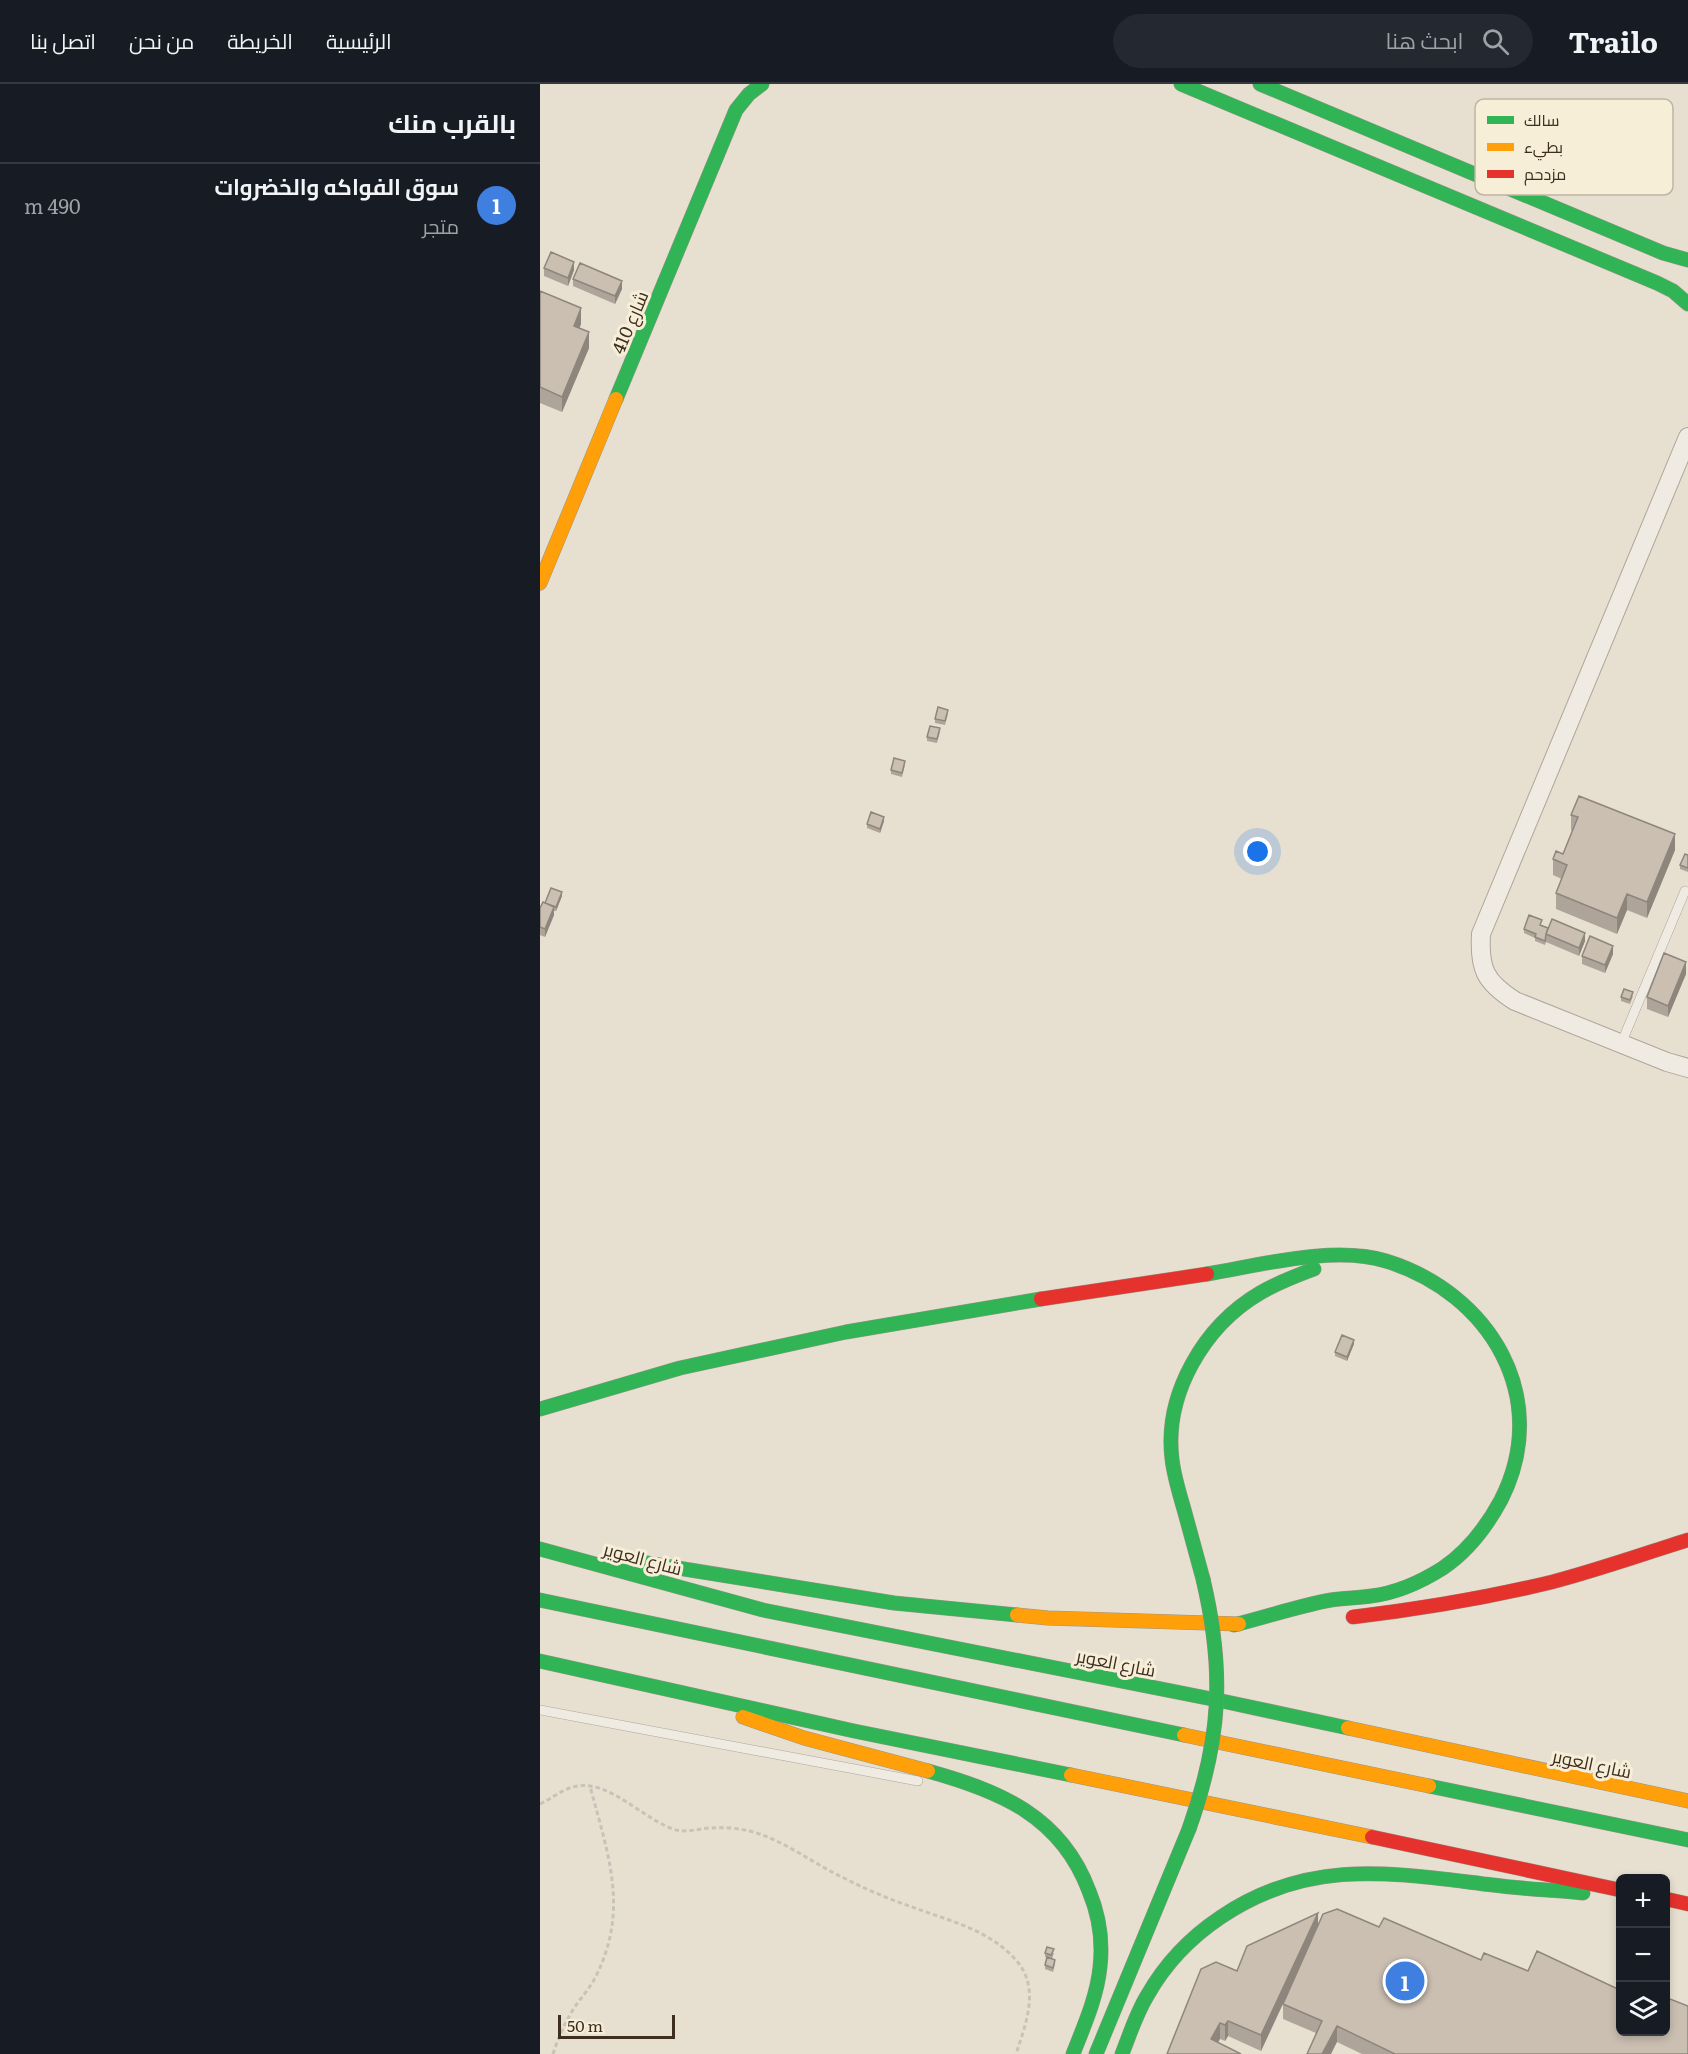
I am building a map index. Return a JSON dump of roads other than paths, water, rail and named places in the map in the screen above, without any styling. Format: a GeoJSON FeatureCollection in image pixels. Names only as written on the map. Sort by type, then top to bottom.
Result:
{"type":"FeatureCollection","features":[{"type":"Feature","properties":{"kind":"main road","name":"شارع 410"},"geometry":{"type":"LineString","coordinates":[[540,583],[736,110],[749,94],[762,84]]}},
{"type":"Feature","properties":{"kind":"main road"},"geometry":{"type":"LineString","coordinates":[[1181,84],[1657,283],[1673,291],[1688,304]]}},
{"type":"Feature","properties":{"kind":"main road"},"geometry":{"type":"LineString","coordinates":[[1260,84],[1475,174]]}},
{"type":"Feature","properties":{"kind":"main road"},"geometry":{"type":"LineString","coordinates":[[1525,195],[1663,253],[1688,260]]}},
{"type":"Feature","properties":{"kind":"main road"},"geometry":{"type":"LineString","coordinates":[[540,1409],[680,1368],[846,1332],[934,1316],[1326,1255],[1356,1254],[1391,1261],[1407,1267],[1472,1311],[1497,1342],[1512,1377],[1519,1415],[1518,1453],[1514,1472],[1499,1506],[1483,1530],[1464,1551],[1434,1573],[1417,1582],[1375,1595],[1333,1600],[1234,1625]]}},
{"type":"Feature","properties":{"kind":"main road"},"geometry":{"type":"LineString","coordinates":[[1096,2054],[1189,1829],[1207,1781],[1213,1756],[1219,1704],[1217,1644],[1210,1602],[1174,1471],[1171,1450],[1173,1422],[1179,1395],[1207,1340],[1236,1309],[1253,1296],[1291,1277],[1333,1266],[1376,1266],[1418,1276],[1437,1286]]}},
{"type":"Feature","properties":{"kind":"main road"},"geometry":{"type":"LineString","coordinates":[[1343,1618],[1432,1607],[1524,1588],[1581,1574],[1688,1540]]}},
{"type":"Feature","properties":{"kind":"main road"},"geometry":{"type":"LineString","coordinates":[[540,1547],[894,1603],[1048,1618],[1234,1625],[1300,1621]]}},
{"type":"Feature","properties":{"kind":"main road","name":"شارع العوير"},"geometry":{"type":"LineString","coordinates":[[540,1547],[763,1610],[1222,1701],[1688,1801]]}},
{"type":"Feature","properties":{"kind":"main road"},"geometry":{"type":"LineString","coordinates":[[540,1600],[1688,1840]]}},
{"type":"Feature","properties":{"kind":"main road"},"geometry":{"type":"LineString","coordinates":[[540,1661],[701,1699],[1254,1812],[1616,1889]]}},
{"type":"Feature","properties":{"kind":"main road"},"geometry":{"type":"LineString","coordinates":[[701,1699],[728,1712],[775,1729],[994,1791],[1020,1804],[1035,1816],[1074,1858],[1096,1907],[1101,1943],[1100,1975],[1089,2014],[1073,2054]]}},
{"type":"Feature","properties":{"kind":"main road"},"geometry":{"type":"LineString","coordinates":[[1122,2054],[1145,1997],[1178,1952],[1220,1916],[1244,1901],[1295,1880],[1330,1875],[1375,1873],[1616,1895]]}},
{"type":"Feature","properties":{"kind":"main road"},"geometry":{"type":"LineString","coordinates":[[1670,1900],[1688,1904]]}},
{"type":"Feature","properties":{"kind":"street"},"geometry":{"type":"LineString","coordinates":[[1688,437],[1481,934],[1480,954],[1485,974],[1497,990],[1515,1001],[1667,1062],[1688,1068]]}},
{"type":"Feature","properties":{"kind":"lane"},"geometry":{"type":"LineString","coordinates":[[736,110],[747,84]]}},
{"type":"Feature","properties":{"kind":"lane"},"geometry":{"type":"LineString","coordinates":[[1621,1044],[1685,891]]}},
{"type":"Feature","properties":{"kind":"lane"},"geometry":{"type":"LineString","coordinates":[[540,1710],[931,1784]]}},
{"type":"Feature","properties":{"kind":"lane"},"geometry":{"type":"LineString","coordinates":[[1023,1821],[1074,1858]]}},
{"type":"Feature","properties":{"kind":"place","name":"سوق الفواكه والخضروات"},"geometry":{"type":"Point","coordinates":[1405,1981]}}]}
